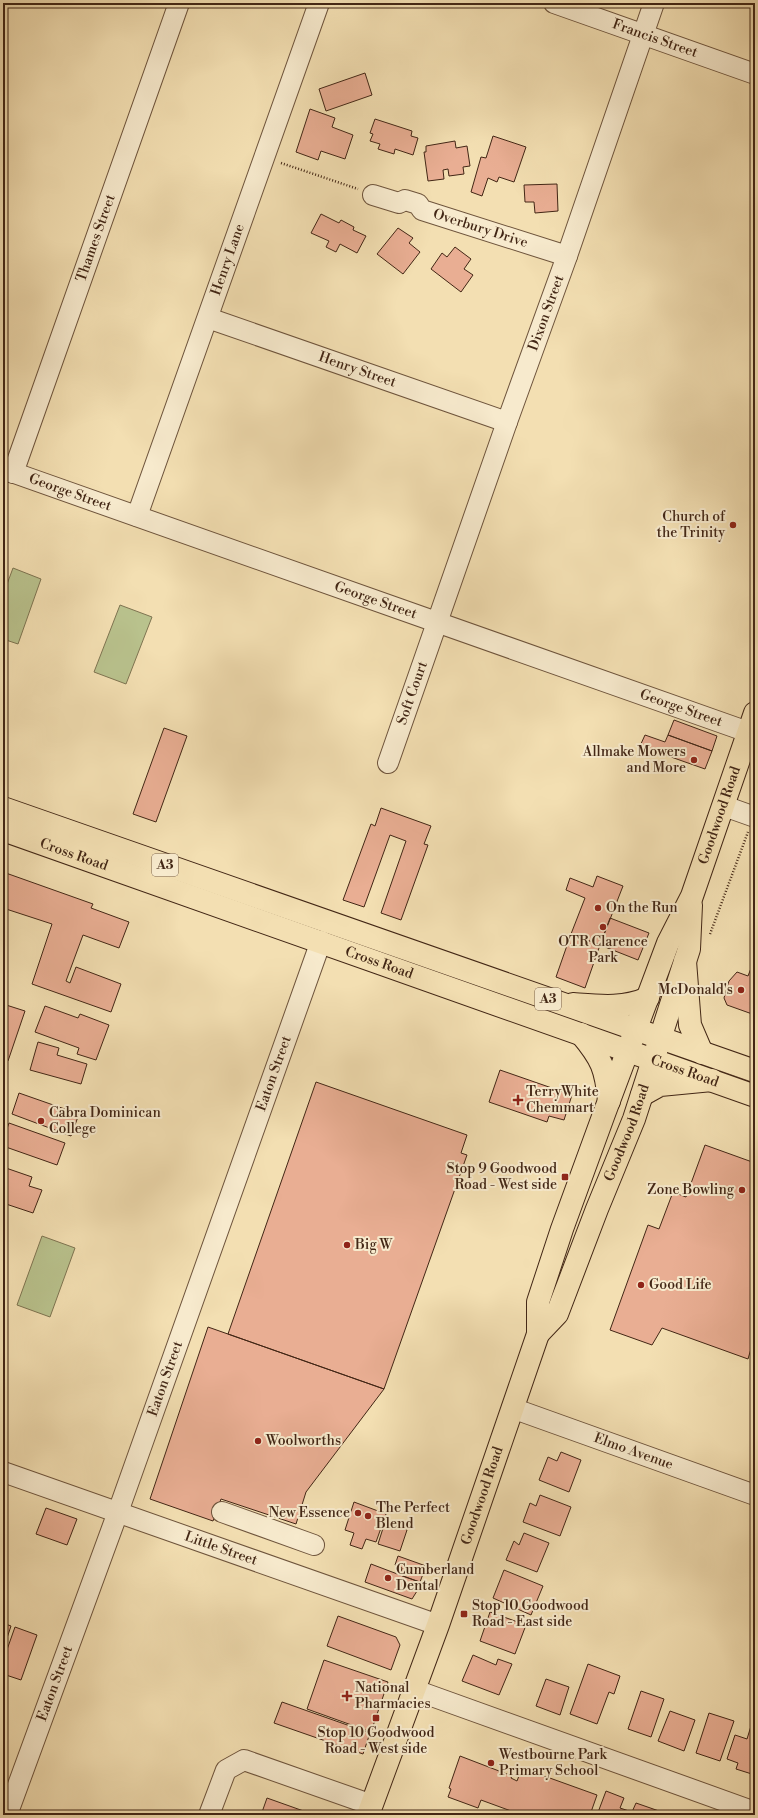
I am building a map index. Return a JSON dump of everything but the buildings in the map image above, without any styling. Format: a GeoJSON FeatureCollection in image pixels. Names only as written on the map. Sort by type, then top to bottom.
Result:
{"type":"FeatureCollection","features":[{"type":"Feature","properties":{"kind":"main road","name":"Goodwood Road"},"geometry":{"type":"LineString","coordinates":[[370,1810],[438,1625],[538,1334],[538,1302],[609,1101],[668,943],[692,896],[752,722]]}},
{"type":"Feature","properties":{"kind":"main road","name":"Cross Road"},"geometry":{"type":"LineString","coordinates":[[3,808],[325,932],[581,1034],[755,1096]]}},
{"type":"Feature","properties":{"kind":"main road","name":"Cross Road"},"geometry":{"type":"LineString","coordinates":[[3,830],[325,932],[560,1003],[755,1071]]}},
{"type":"Feature","properties":{"kind":"main road","name":"Goodwood Road"},"geometry":{"type":"LineString","coordinates":[[538,1334],[557,1314],[597,1209],[624,1148],[689,949],[692,896]]}},
{"type":"Feature","properties":{"kind":"main road"},"geometry":{"type":"LineString","coordinates":[[685,961],[690,1025],[702,1053]]}},
{"type":"Feature","properties":{"kind":"main road"},"geometry":{"type":"LineString","coordinates":[[560,1003],[608,1007],[634,1004],[648,998]]}},
{"type":"Feature","properties":{"kind":"main road"},"geometry":{"type":"LineString","coordinates":[[581,1034],[591,1046],[604,1069],[609,1101]]}},
{"type":"Feature","properties":{"kind":"main road"},"geometry":{"type":"LineString","coordinates":[[642,1095],[660,1086],[712,1080]]}},
{"type":"Feature","properties":{"kind":"street","name":"Thames Street"},"geometry":{"type":"LineString","coordinates":[[8,471],[179,3]]}},
{"type":"Feature","properties":{"kind":"street","name":"Henry Lane"},"geometry":{"type":"LineString","coordinates":[[137,516],[319,3]]}},
{"type":"Feature","properties":{"kind":"street","name":"Francis Street"},"geometry":{"type":"LineString","coordinates":[[554,3],[755,74]]}},
{"type":"Feature","properties":{"kind":"street","name":"Dixon Street"},"geometry":{"type":"LineString","coordinates":[[437,623],[567,256],[654,3]]}},
{"type":"Feature","properties":{"kind":"street","name":"Overbury Drive"},"geometry":{"type":"LineString","coordinates":[[373,195],[398,203],[405,200],[418,204],[422,210],[567,256]]}},
{"type":"Feature","properties":{"kind":"street","name":"Henry Street"},"geometry":{"type":"LineString","coordinates":[[208,318],[507,422]]}},
{"type":"Feature","properties":{"kind":"street","name":"George Street"},"geometry":{"type":"LineString","coordinates":[[8,471],[437,623],[752,722]]}},
{"type":"Feature","properties":{"kind":"street","name":"Soft Court"},"geometry":{"type":"LineString","coordinates":[[388,763],[437,623]]}},
{"type":"Feature","properties":{"kind":"street"},"geometry":{"type":"LineString","coordinates":[[724,806],[753,822]]}},
{"type":"Feature","properties":{"kind":"street","name":"Eaton Street"},"geometry":{"type":"LineString","coordinates":[[7,1815],[118,1512],[283,1046],[325,932]]}},
{"type":"Feature","properties":{"kind":"street","name":"Elmo Avenue"},"geometry":{"type":"LineString","coordinates":[[512,1408],[755,1495]]}},
{"type":"Feature","properties":{"kind":"street","name":"Little Street"},"geometry":{"type":"LineString","coordinates":[[3,1472],[438,1625]]}},
{"type":"Feature","properties":{"kind":"street"},"geometry":{"type":"LineString","coordinates":[[222,1512],[314,1544]]}},
{"type":"Feature","properties":{"kind":"street"},"geometry":{"type":"LineString","coordinates":[[415,1690],[755,1812]]}},
{"type":"Feature","properties":{"kind":"street"},"geometry":{"type":"LineString","coordinates":[[210,1815],[226,1770],[244,1760],[370,1810]]}},
{"type":"Feature","properties":{"kind":"path"},"geometry":{"type":"LineString","coordinates":[[265,157],[373,195]]}},
{"type":"Feature","properties":{"kind":"path"},"geometry":{"type":"LineString","coordinates":[[709,935],[745,837],[753,822]]}},
{"type":"Feature","properties":{"kind":"green space"},"geometry":{"type":"Polygon","coordinates":[[[13,568],[41,579],[18,644],[3,639],[3,595],[13,568]]]}},
{"type":"Feature","properties":{"kind":"green space"},"geometry":{"type":"Polygon","coordinates":[[[120,605],[152,617],[126,684],[94,672],[120,605]]]}},
{"type":"Feature","properties":{"kind":"green space"},"geometry":{"type":"Polygon","coordinates":[[[42,1236],[75,1248],[50,1317],[17,1305],[42,1236]]]}},
{"type":"Feature","properties":{"kind":"place","name":"Church of the Trinity"},"geometry":{"type":"Point","coordinates":[733,525]}},
{"type":"Feature","properties":{"kind":"place","name":"Allmake Mowers and More"},"geometry":{"type":"Point","coordinates":[694,760]}},
{"type":"Feature","properties":{"kind":"place","name":"On the Run"},"geometry":{"type":"Point","coordinates":[598,908]}},
{"type":"Feature","properties":{"kind":"place","name":"OTR Clarence Park"},"geometry":{"type":"Point","coordinates":[603,927]}},
{"type":"Feature","properties":{"kind":"place","name":"McDonald's"},"geometry":{"type":"Point","coordinates":[741,990]}},
{"type":"Feature","properties":{"kind":"place","name":"TerryWhite Chemmart"},"geometry":{"type":"Point","coordinates":[518,1100]}},
{"type":"Feature","properties":{"kind":"place","name":"Cabra Dominican College"},"geometry":{"type":"Point","coordinates":[41,1121]}},
{"type":"Feature","properties":{"kind":"place","name":"Stop 9 Goodwood Road - West side"},"geometry":{"type":"Point","coordinates":[565,1177]}},
{"type":"Feature","properties":{"kind":"place","name":"Zone Bowling"},"geometry":{"type":"Point","coordinates":[742,1190]}},
{"type":"Feature","properties":{"kind":"place","name":"Big W"},"geometry":{"type":"Point","coordinates":[347,1245]}},
{"type":"Feature","properties":{"kind":"place","name":"Good Life"},"geometry":{"type":"Point","coordinates":[641,1285]}},
{"type":"Feature","properties":{"kind":"place","name":"Woolworths"},"geometry":{"type":"Point","coordinates":[258,1441]}},
{"type":"Feature","properties":{"kind":"place","name":"New Essence"},"geometry":{"type":"Point","coordinates":[358,1513]}},
{"type":"Feature","properties":{"kind":"place","name":"The Perfect Blend"},"geometry":{"type":"Point","coordinates":[368,1516]}},
{"type":"Feature","properties":{"kind":"place","name":"Cumberland Dental"},"geometry":{"type":"Point","coordinates":[388,1578]}},
{"type":"Feature","properties":{"kind":"place","name":"Stop 10 Goodwood Road - East side"},"geometry":{"type":"Point","coordinates":[464,1614]}},
{"type":"Feature","properties":{"kind":"place","name":"National Pharmacies"},"geometry":{"type":"Point","coordinates":[347,1696]}},
{"type":"Feature","properties":{"kind":"place","name":"Stop 10 Goodwood Road - West side"},"geometry":{"type":"Point","coordinates":[376,1718]}},
{"type":"Feature","properties":{"kind":"place","name":"Westbourne Park Primary School"},"geometry":{"type":"Point","coordinates":[491,1763]}}]}
